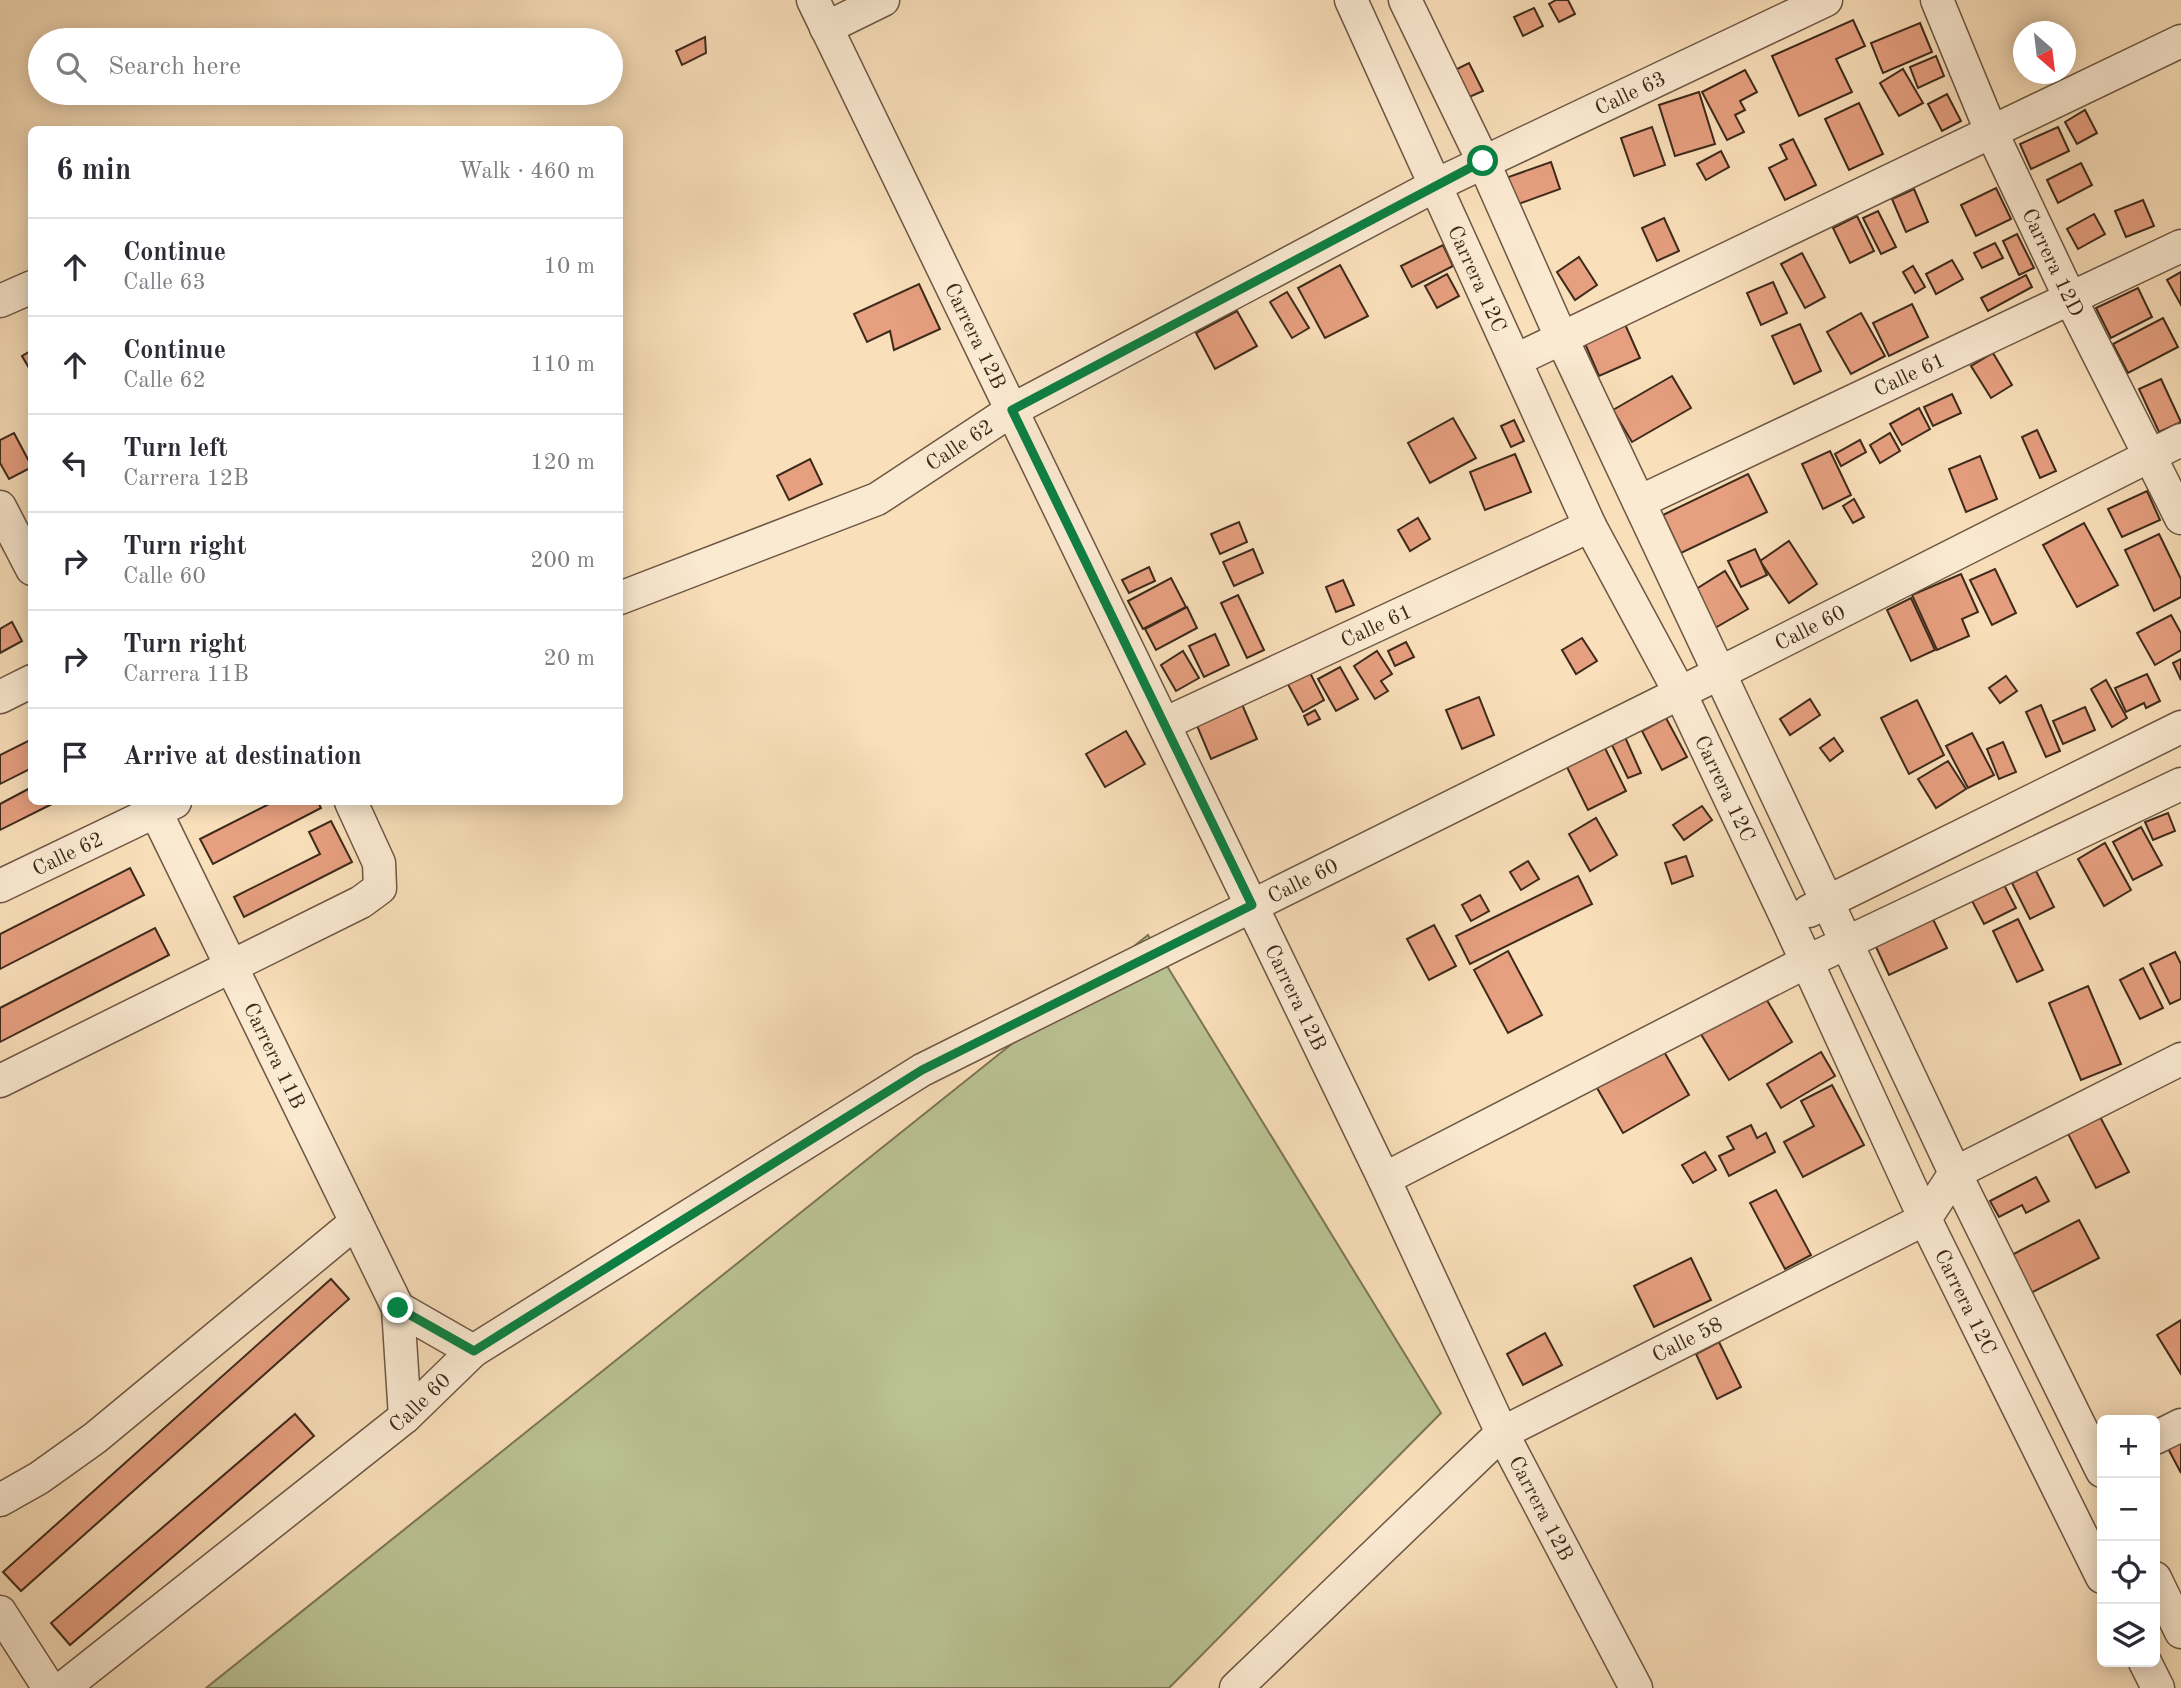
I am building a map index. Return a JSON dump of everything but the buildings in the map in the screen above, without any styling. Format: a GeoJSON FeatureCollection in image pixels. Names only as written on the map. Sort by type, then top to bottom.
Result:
{"type":"FeatureCollection","features":[{"type":"Feature","properties":{"kind":"street"},"geometry":{"type":"LineString","coordinates":[[820,14],[883,0]]}},
{"type":"Feature","properties":{"kind":"street","name":"Carrera 12C"},"geometry":{"type":"LineString","coordinates":[[1351,0],[1590,526],[1680,693],[1925,1220],[2097,1567]]}},
{"type":"Feature","properties":{"kind":"street"},"geometry":{"type":"LineString","coordinates":[[1405,0],[1483,161],[1561,337],[1955,1173],[2097,1458]]}},
{"type":"Feature","properties":{"kind":"street","name":"Calle 63"},"geometry":{"type":"LineString","coordinates":[[1436,185],[1826,0]]}},
{"type":"Feature","properties":{"kind":"street","name":"Carrera 12D"},"geometry":{"type":"LineString","coordinates":[[1937,0],[1992,131],[2070,298],[2181,518]]}},
{"type":"Feature","properties":{"kind":"street","name":"Carrera 12B"},"geometry":{"type":"LineString","coordinates":[[820,14],[1384,1179],[1502,1433],[1636,1688]]}},
{"type":"Feature","properties":{"kind":"street"},"geometry":{"type":"LineString","coordinates":[[1516,360],[2181,41]]}},
{"type":"Feature","properties":{"kind":"street","name":"Calle 62"},"geometry":{"type":"LineString","coordinates":[[623,597],[877,499],[1012,410],[1436,185]]}},
{"type":"Feature","properties":{"kind":"street","name":"Calle 61"},"geometry":{"type":"LineString","coordinates":[[1639,502],[2181,246]]}},
{"type":"Feature","properties":{"kind":"street"},"geometry":{"type":"LineString","coordinates":[[0,302],[28,289]]}},
{"type":"Feature","properties":{"kind":"street","name":"Calle 60"},"geometry":{"type":"LineString","coordinates":[[63,1688],[404,1417],[474,1351],[922,1070],[1721,673],[2181,440]]}},
{"type":"Feature","properties":{"kind":"street"},"geometry":{"type":"LineString","coordinates":[[9,513],[28,559]]}},
{"type":"Feature","properties":{"kind":"street","name":"Calle 61"},"geometry":{"type":"LineString","coordinates":[[1164,724],[1590,526]]}},
{"type":"Feature","properties":{"kind":"street"},"geometry":{"type":"LineString","coordinates":[[0,697],[28,683]]}},
{"type":"Feature","properties":{"kind":"street"},"geometry":{"type":"LineString","coordinates":[[1788,921],[2181,727]]}},
{"type":"Feature","properties":{"kind":"street"},"geometry":{"type":"LineString","coordinates":[[1384,1179],[1806,962],[2181,784]]}},
{"type":"Feature","properties":{"kind":"street","name":"Calle 62"},"geometry":{"type":"LineString","coordinates":[[0,886],[158,805]]}},
{"type":"Feature","properties":{"kind":"street","name":"Carrera 11B"},"geometry":{"type":"LineString","coordinates":[[160,805],[233,966],[398,1308],[404,1417]]}},
{"type":"Feature","properties":{"kind":"street"},"geometry":{"type":"LineString","coordinates":[[0,1081],[361,902],[380,888],[379,863],[352,805]]}},
{"type":"Feature","properties":{"kind":"street"},"geometry":{"type":"LineString","coordinates":[[1925,1220],[1955,1173],[2181,1059]]}},
{"type":"Feature","properties":{"kind":"street","name":"Calle 58"},"geometry":{"type":"LineString","coordinates":[[1236,1688],[1502,1433],[1925,1220]]}},
{"type":"Feature","properties":{"kind":"street"},"geometry":{"type":"LineString","coordinates":[[0,1500],[39,1478],[95,1438],[356,1222]]}},
{"type":"Feature","properties":{"kind":"street"},"geometry":{"type":"LineString","coordinates":[[398,1308],[474,1351]]}},
{"type":"Feature","properties":{"kind":"street"},"geometry":{"type":"LineString","coordinates":[[2160,1436],[2181,1425]]}},
{"type":"Feature","properties":{"kind":"street"},"geometry":{"type":"LineString","coordinates":[[2056,1484],[2097,1468]]}},
{"type":"Feature","properties":{"kind":"street"},"geometry":{"type":"LineString","coordinates":[[2160,1587],[2178,1619]]}},
{"type":"Feature","properties":{"kind":"street"},"geometry":{"type":"LineString","coordinates":[[0,1612],[49,1688]]}},
{"type":"Feature","properties":{"kind":"street"},"geometry":{"type":"LineString","coordinates":[[2148,1667],[2158,1688]]}},
{"type":"Feature","properties":{"kind":"green space"},"geometry":{"type":"Polygon","coordinates":[[[1148,935],[1441,1413],[1169,1688],[206,1688],[1148,935]]]}},
{"type":"Feature","properties":{"kind":"route"},"geometry":{"type":"LineString","coordinates":[[398,1308],[474,1351],[922,1070],[1252,905],[1012,410],[1483,161]]}}]}
